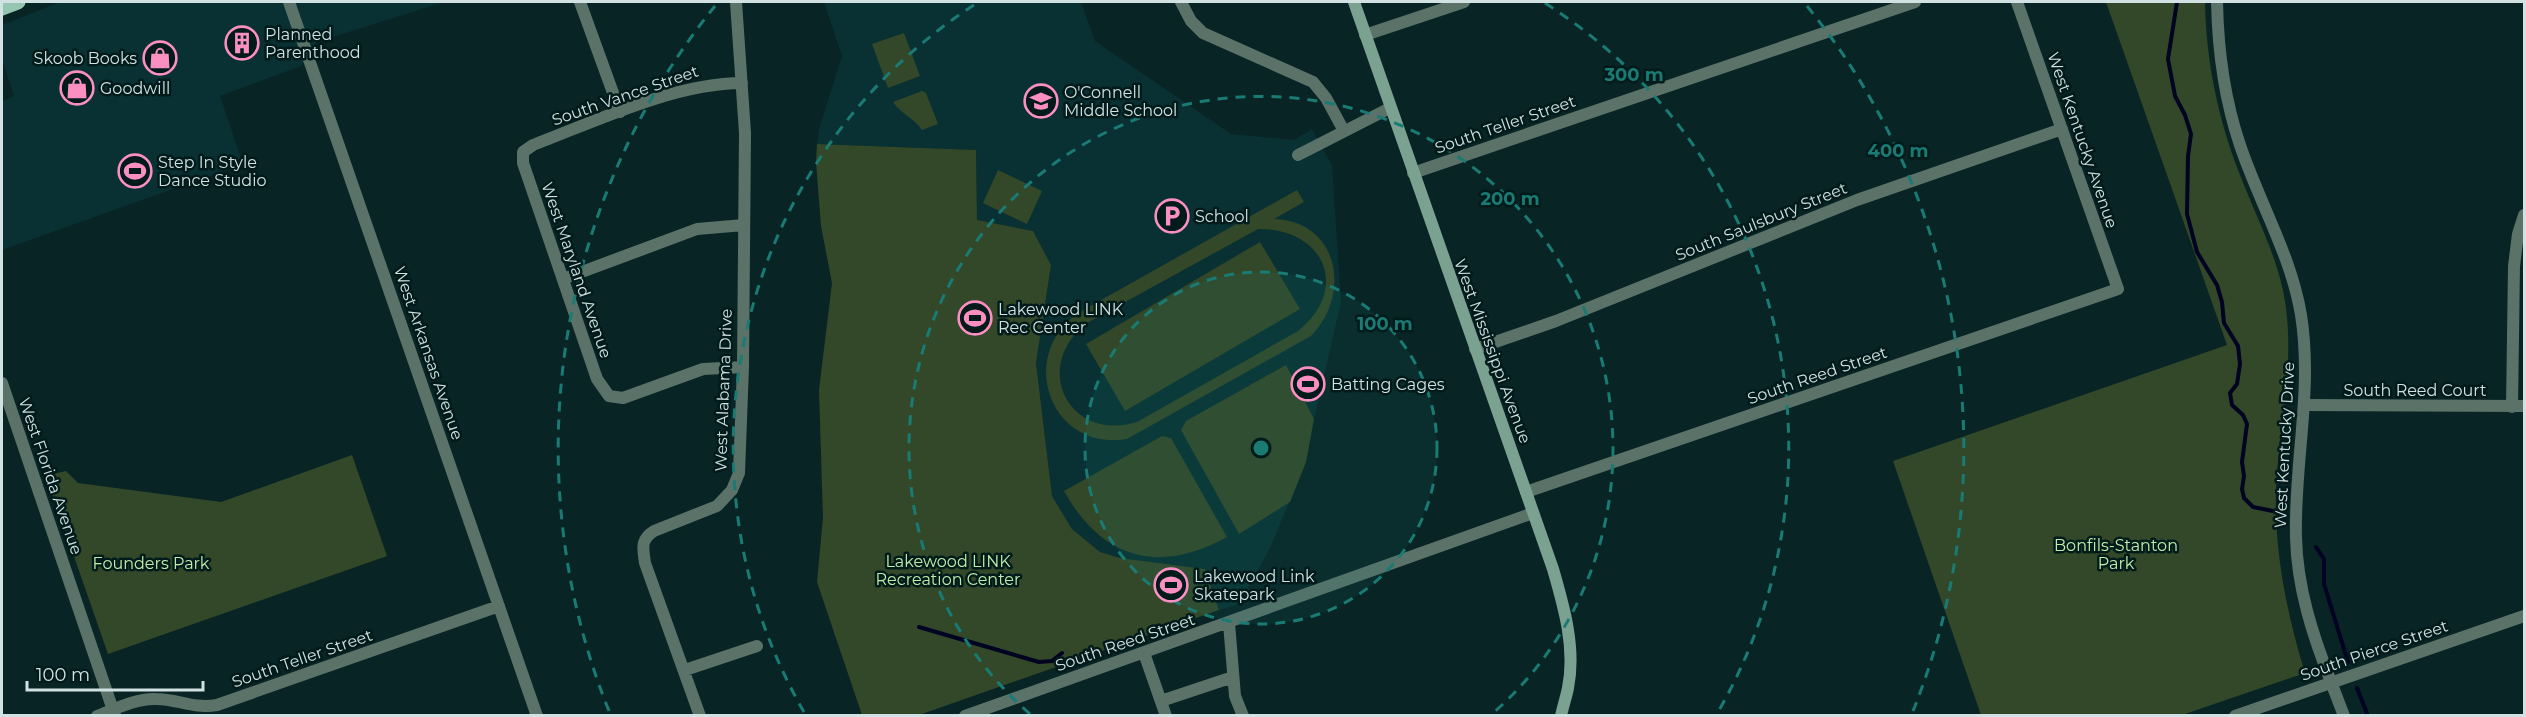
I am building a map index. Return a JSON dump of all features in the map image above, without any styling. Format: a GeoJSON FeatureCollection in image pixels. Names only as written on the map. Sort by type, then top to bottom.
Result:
{"type":"FeatureCollection","features":[{"type":"Feature","properties":{"kind":"main road"},"geometry":{"type":"LineString","coordinates":[[2,8],[18,2]]}},
{"type":"Feature","properties":{"kind":"main road","name":"West Mississippi Avenue"},"geometry":{"type":"LineString","coordinates":[[1354,2],[1526,492],[1563,605],[1570,642],[1568,688],[1561,716]]}},
{"type":"Feature","properties":{"kind":"street","name":"West Arkansas Avenue"},"geometry":{"type":"LineString","coordinates":[[290,2],[537,716]]}},
{"type":"Feature","properties":{"kind":"street"},"geometry":{"type":"LineString","coordinates":[[580,2],[620,112]]}},
{"type":"Feature","properties":{"kind":"street","name":"West Alabama Drive"},"geometry":{"type":"LineString","coordinates":[[700,716],[645,563],[642,543],[654,531],[717,506],[732,490],[739,473],[743,367],[745,133],[736,2]]}},
{"type":"Feature","properties":{"kind":"street"},"geometry":{"type":"LineString","coordinates":[[1181,2],[1191,21],[1203,33],[1313,82],[1326,98],[1344,131]]}},
{"type":"Feature","properties":{"kind":"street"},"geometry":{"type":"LineString","coordinates":[[1365,35],[1464,2]]}},
{"type":"Feature","properties":{"kind":"street","name":"South Teller Street"},"geometry":{"type":"LineString","coordinates":[[1413,173],[1915,2]]}},
{"type":"Feature","properties":{"kind":"street","name":"West Kentucky Avenue"},"geometry":{"type":"LineString","coordinates":[[2017,2],[2118,289]]}},
{"type":"Feature","properties":{"kind":"street","name":"West Kentucky Drive"},"geometry":{"type":"LineString","coordinates":[[2217,2],[2222,69],[2232,119],[2286,261],[2298,299],[2306,362],[2296,516],[2296,551],[2307,613],[2331,682]]}},
{"type":"Feature","properties":{"kind":"street","name":"South Vance Street"},"geometry":{"type":"LineString","coordinates":[[523,152],[533,145],[687,89],[714,83],[742,82]]}},
{"type":"Feature","properties":{"kind":"street"},"geometry":{"type":"LineString","coordinates":[[1298,155],[1390,108]]}},
{"type":"Feature","properties":{"kind":"street","name":"South Saulsbury Street"},"geometry":{"type":"LineString","coordinates":[[1475,350],[1557,321],[1857,200],[2062,129]]}},
{"type":"Feature","properties":{"kind":"street","name":"West Maryland Avenue"},"geometry":{"type":"LineString","coordinates":[[523,152],[523,163],[597,379],[609,396],[623,398],[703,369],[743,367]]}},
{"type":"Feature","properties":{"kind":"street"},"geometry":{"type":"LineString","coordinates":[[2518,406],[2514,266],[2518,234],[2524,215]]}},
{"type":"Feature","properties":{"kind":"street"},"geometry":{"type":"LineString","coordinates":[[563,279],[698,229],[744,225]]}},
{"type":"Feature","properties":{"kind":"street","name":"South Reed Street"},"geometry":{"type":"LineString","coordinates":[[1526,492],[2118,289]]}},
{"type":"Feature","properties":{"kind":"street","name":"West Florida Avenue"},"geometry":{"type":"LineString","coordinates":[[2,382],[114,713]]}},
{"type":"Feature","properties":{"kind":"street","name":"South Reed Court"},"geometry":{"type":"LineString","coordinates":[[2305,405],[2518,406]]}},
{"type":"Feature","properties":{"kind":"street","name":"South Reed Street"},"geometry":{"type":"LineString","coordinates":[[965,716],[1533,513]]}},
{"type":"Feature","properties":{"kind":"street","name":"South Teller Street"},"geometry":{"type":"LineString","coordinates":[[97,716],[114,713],[154,699],[195,707],[217,705],[499,606]]}},
{"type":"Feature","properties":{"kind":"street","name":"South Pierce Street"},"geometry":{"type":"LineString","coordinates":[[2235,716],[2524,616]]}},
{"type":"Feature","properties":{"kind":"street"},"geometry":{"type":"LineString","coordinates":[[1229,622],[1235,696],[1243,716]]}},
{"type":"Feature","properties":{"kind":"street"},"geometry":{"type":"LineString","coordinates":[[685,670],[757,646]]}},
{"type":"Feature","properties":{"kind":"street"},"geometry":{"type":"LineString","coordinates":[[1144,652],[1166,716]]}},
{"type":"Feature","properties":{"kind":"street"},"geometry":{"type":"LineString","coordinates":[[1161,701],[1233,677]]}},
{"type":"Feature","properties":{"kind":"street"},"geometry":{"type":"LineString","coordinates":[[2331,682],[2344,716]]}},
{"type":"Feature","properties":{"kind":"shaded area"},"geometry":{"type":"Polygon","coordinates":[[[60,2],[444,2],[317,42],[301,66],[220,96],[243,164],[2,250],[2,101],[14,96],[2,59],[2,25],[60,2]]]}},
{"type":"Feature","properties":{"kind":"shaded area"},"geometry":{"type":"Polygon","coordinates":[[[824,2],[1081,2],[1095,41],[1231,134],[1294,140],[1312,129],[1332,165],[1341,302],[1306,462],[1270,548],[1239,604],[1219,610],[1205,569],[1120,558],[1100,552],[1072,529],[1052,496],[1036,363],[1051,265],[1033,231],[977,220],[976,150],[817,144],[819,129],[842,56],[824,2]]]}},
{"type":"Feature","properties":{"kind":"green space","name":"Bonfils-Stanton Park"},"geometry":{"type":"Polygon","coordinates":[[[2106,2],[2205,2],[2211,68],[2225,133],[2279,274],[2286,308],[2288,354],[2276,489],[2277,536],[2283,582],[2305,673],[2182,715],[1981,715],[1893,461],[2227,345],[2106,2]]]}},
{"type":"Feature","properties":{"kind":"green space"},"geometry":{"type":"Polygon","coordinates":[[[904,33],[920,76],[888,88],[872,44],[904,33]]]}},
{"type":"Feature","properties":{"kind":"green space"},"geometry":{"type":"Polygon","coordinates":[[[922,91],[926,93],[938,124],[922,130],[893,102],[922,91]]]}},
{"type":"Feature","properties":{"kind":"green space","name":"Lakewood LINK Recreation Center"},"geometry":{"type":"Polygon","coordinates":[[[817,144],[976,150],[977,220],[1033,231],[1051,265],[1036,363],[1052,496],[1072,529],[1100,552],[1120,558],[1205,569],[1219,610],[919,715],[862,715],[817,582],[823,518],[819,390],[832,283],[821,226],[816,162],[817,144]]]}},
{"type":"Feature","properties":{"kind":"green space"},"geometry":{"type":"Polygon","coordinates":[[[998,170],[1042,191],[1027,224],[983,203],[998,170]]]}},
{"type":"Feature","properties":{"kind":"green space"},"geometry":{"type":"Polygon","coordinates":[[[1297,190],[1304,202],[1274,219],[1296,223],[1313,232],[1325,246],[1332,263],[1334,281],[1332,301],[1324,319],[1311,336],[1127,439],[1101,439],[1079,431],[1062,416],[1051,397],[1046,376],[1049,353],[1059,332],[1078,313],[1297,190]],[[1258,229],[1087,323],[1070,340],[1061,360],[1060,379],[1065,396],[1076,411],[1092,421],[1113,426],[1137,422],[1298,331],[1314,315],[1323,297],[1326,280],[1323,264],[1314,250],[1300,239],[1281,231],[1258,229]]]}},
{"type":"Feature","properties":{"kind":"green space"},"geometry":{"type":"Polygon","coordinates":[[[1260,242],[1300,309],[1125,411],[1086,344],[1260,242]]]}},
{"type":"Feature","properties":{"kind":"green space"},"geometry":{"type":"Polygon","coordinates":[[[1286,365],[1314,419],[1306,462],[1290,502],[1239,534],[1181,430],[1186,421],[1286,365]]]}},
{"type":"Feature","properties":{"kind":"green space"},"geometry":{"type":"Polygon","coordinates":[[[1162,436],[1171,438],[1227,537],[1202,549],[1178,555],[1156,557],[1134,554],[1114,545],[1096,532],[1079,514],[1064,491],[1162,436]]]}},
{"type":"Feature","properties":{"kind":"green space","name":"Founders Park"},"geometry":{"type":"Polygon","coordinates":[[[352,455],[387,556],[108,654],[46,476],[66,471],[78,483],[221,502],[352,455]]]}},
{"type":"Feature","properties":{"kind":"waterway"},"geometry":{"type":"LineString","coordinates":[[2177,2],[2168,59],[2175,96],[2185,115],[2191,134],[2188,156],[2187,214],[2197,252],[2217,285],[2222,302],[2224,323],[2238,346],[2240,364],[2237,384],[2230,393],[2232,405],[2243,415],[2247,424],[2242,462],[2244,498],[2253,507],[2273,511]]}},
{"type":"Feature","properties":{"kind":"waterway"},"geometry":{"type":"LineString","coordinates":[[2316,547],[2324,559],[2324,584],[2348,662]]}},
{"type":"Feature","properties":{"kind":"waterway"},"geometry":{"type":"LineString","coordinates":[[919,627],[1039,662],[1052,661],[1062,653]]}},
{"type":"Feature","properties":{"kind":"waterway"},"geometry":{"type":"LineString","coordinates":[[2357,688],[2368,716]]}},
{"type":"Feature","properties":{"kind":"place","name":"Planned Parenthood"},"geometry":{"type":"Point","coordinates":[242,43]}},
{"type":"Feature","properties":{"kind":"place","name":"Skoob Books"},"geometry":{"type":"Point","coordinates":[160,58]}},
{"type":"Feature","properties":{"kind":"place","name":"Goodwill"},"geometry":{"type":"Point","coordinates":[77,88]}},
{"type":"Feature","properties":{"kind":"place","name":"O'Connell Middle School"},"geometry":{"type":"Point","coordinates":[1041,101]}},
{"type":"Feature","properties":{"kind":"place","name":"Step In Style Dance Studio"},"geometry":{"type":"Point","coordinates":[135,171]}},
{"type":"Feature","properties":{"kind":"place","name":"School"},"geometry":{"type":"Point","coordinates":[1172,216]}},
{"type":"Feature","properties":{"kind":"place","name":"Lakewood LINK Rec Center"},"geometry":{"type":"Point","coordinates":[975,318]}},
{"type":"Feature","properties":{"kind":"place","name":"Batting Cages"},"geometry":{"type":"Point","coordinates":[1308,384]}},
{"type":"Feature","properties":{"kind":"place","name":"Lakewood Link Skatepark"},"geometry":{"type":"Point","coordinates":[1171,585]}}]}
